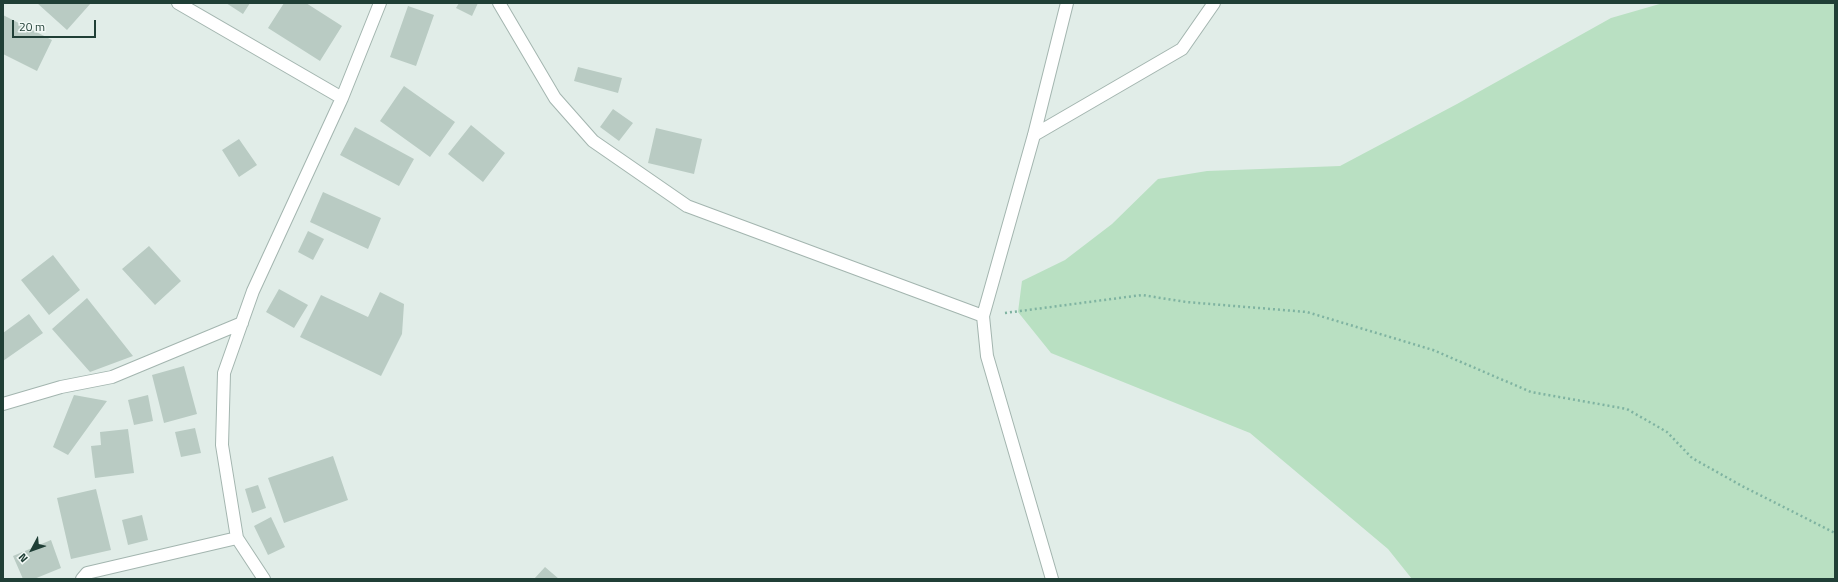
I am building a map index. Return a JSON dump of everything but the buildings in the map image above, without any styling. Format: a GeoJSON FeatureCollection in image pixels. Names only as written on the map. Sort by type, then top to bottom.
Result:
{"type":"FeatureCollection","features":[{"type":"Feature","properties":{"kind":"street"},"geometry":{"type":"LineString","coordinates":[[178,3],[342,98]]}},
{"type":"Feature","properties":{"kind":"street"},"geometry":{"type":"LineString","coordinates":[[264,579],[237,538],[222,445],[224,373],[253,291],[342,98],[380,3]]}},
{"type":"Feature","properties":{"kind":"street"},"geometry":{"type":"LineString","coordinates":[[499,3],[555,98],[593,141],[687,206],[983,316]]}},
{"type":"Feature","properties":{"kind":"street"},"geometry":{"type":"LineString","coordinates":[[1052,579],[987,356],[983,316],[1034,135],[1067,3]]}},
{"type":"Feature","properties":{"kind":"street"},"geometry":{"type":"LineString","coordinates":[[1034,135],[1182,49],[1214,3]]}},
{"type":"Feature","properties":{"kind":"street"},"geometry":{"type":"LineString","coordinates":[[3,404],[61,387],[112,377],[242,324]]}},
{"type":"Feature","properties":{"kind":"street"},"geometry":{"type":"LineString","coordinates":[[82,579],[87,573],[237,538]]}},
{"type":"Feature","properties":{"kind":"path"},"geometry":{"type":"LineString","coordinates":[[983,316],[1142,295],[1186,302],[1307,312],[1433,350],[1531,392],[1627,409],[1667,432],[1692,458],[1742,486],[1835,532]]}},
{"type":"Feature","properties":{"kind":"green space"},"geometry":{"type":"Polygon","coordinates":[[[1663,3],[1835,3],[1835,579],[1412,579],[1388,549],[1250,433],[1051,353],[1018,312],[1022,281],[1065,260],[1112,224],[1158,179],[1207,171],[1340,166],[1457,104],[1611,18],[1663,3]]]}}]}
